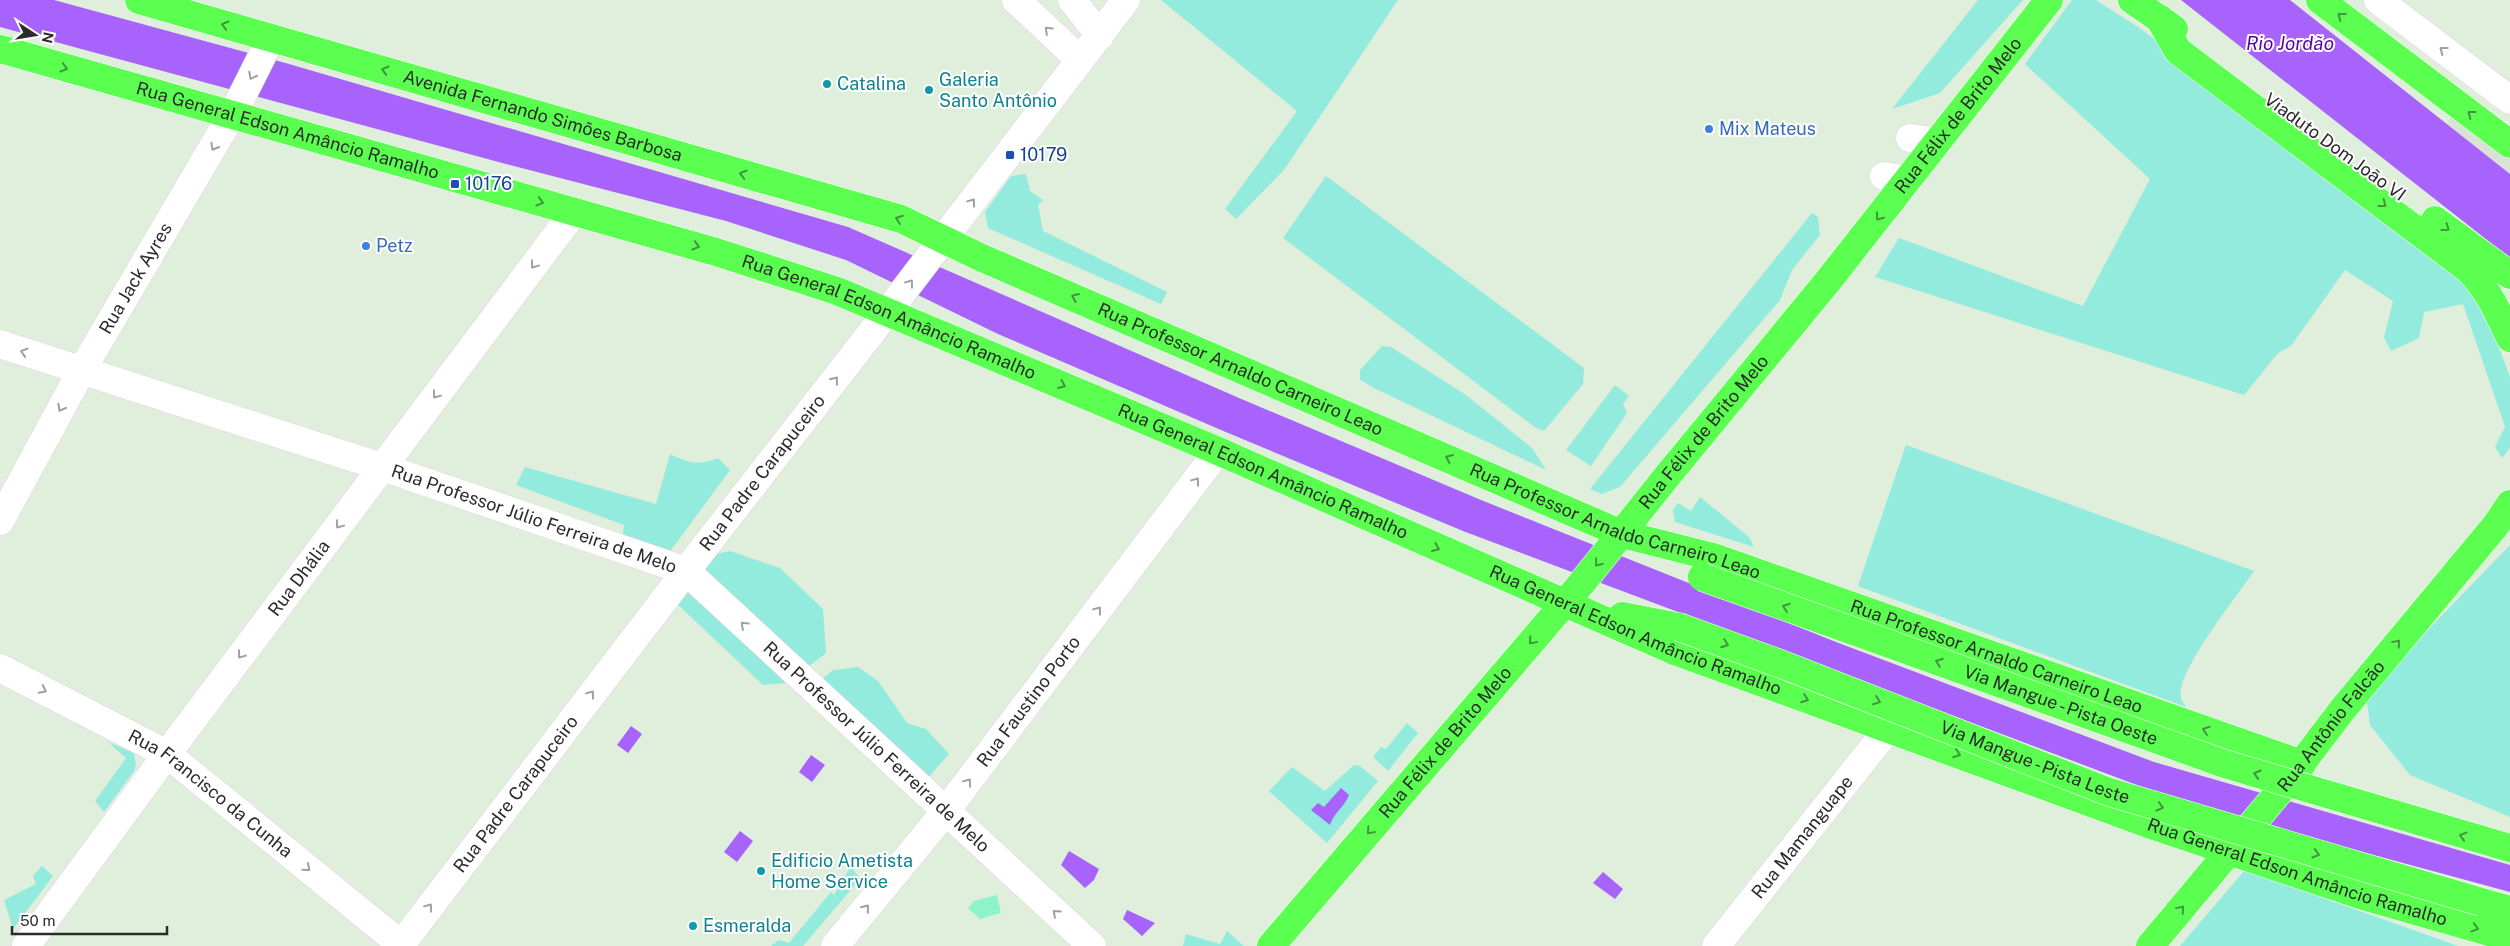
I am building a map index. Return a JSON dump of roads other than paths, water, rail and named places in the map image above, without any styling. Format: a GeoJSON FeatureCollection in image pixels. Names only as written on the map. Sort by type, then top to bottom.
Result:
{"type":"FeatureCollection","features":[{"type":"Feature","properties":{"kind":"main road","name":"Avenida Fernando Simões Barbosa"},"geometry":{"type":"LineString","coordinates":[[139,0],[269,43],[901,219],[935,250]]}},
{"type":"Feature","properties":{"kind":"main road","name":"Rua Félix de Brito Melo"},"geometry":{"type":"LineString","coordinates":[[1271,946],[1619,538],[1897,178],[1938,142],[2049,0]]}},
{"type":"Feature","properties":{"kind":"main road","name":"Viaduto Dom João VI"},"geometry":{"type":"LineString","coordinates":[[2132,0],[2510,275]]}},
{"type":"Feature","properties":{"kind":"main road"},"geometry":{"type":"LineString","coordinates":[[2320,0],[2510,144]]}},
{"type":"Feature","properties":{"kind":"main road"},"geometry":{"type":"LineString","coordinates":[[2170,26],[2178,51],[2468,269],[2481,282],[2492,300],[2510,338]]}},
{"type":"Feature","properties":{"kind":"main road","name":"Rua General Edson Amâncio Ramalho"},"geometry":{"type":"LineString","coordinates":[[0,49],[235,110],[574,212],[716,252],[890,309],[1218,451],[1572,594],[1672,650],[2145,823],[2232,846],[2363,896],[2510,938]]}},
{"type":"Feature","properties":{"kind":"main road","name":"Rua Professor Arnaldo Carneiro Leao"},"geometry":{"type":"LineString","coordinates":[[935,250],[1619,538],[1712,557],[2295,772]]}},
{"type":"Feature","properties":{"kind":"main road","name":"Rua Antônio Falcão"},"geometry":{"type":"LineString","coordinates":[[2150,946],[2295,772],[2343,709],[2505,514]]}},
{"type":"Feature","properties":{"kind":"main road","name":"Via Mangue - Pista Oeste"},"geometry":{"type":"LineString","coordinates":[[1619,538],[1702,577],[2224,764],[2510,848]]}},
{"type":"Feature","properties":{"kind":"main road","name":"Via Mangue - Pista Leste"},"geometry":{"type":"LineString","coordinates":[[1572,594],[1679,628],[1781,664],[2109,792],[2510,910]]}},
{"type":"Feature","properties":{"kind":"street"},"geometry":{"type":"LineString","coordinates":[[1016,0],[1080,60]]}},
{"type":"Feature","properties":{"kind":"street"},"geometry":{"type":"LineString","coordinates":[[1072,0],[1100,36]]}},
{"type":"Feature","properties":{"kind":"street","name":"Rua Padre Carapuceiro"},"geometry":{"type":"LineString","coordinates":[[401,945],[686,571],[890,309],[1126,0]]}},
{"type":"Feature","properties":{"kind":"street"},"geometry":{"type":"LineString","coordinates":[[2383,1],[2510,100]]}},
{"type":"Feature","properties":{"kind":"street","name":"Rua Jack Ayres"},"geometry":{"type":"LineString","coordinates":[[0,521],[82,370],[235,110],[269,43]]}},
{"type":"Feature","properties":{"kind":"street"},"geometry":{"type":"LineString","coordinates":[[1910,138],[1938,142]]}},
{"type":"Feature","properties":{"kind":"street","name":"Rua Dhália"},"geometry":{"type":"LineString","coordinates":[[26,946],[166,754],[574,212]]}},
{"type":"Feature","properties":{"kind":"street","name":"Rua Professor Júlio Ferreira de Melo"},"geometry":{"type":"LineString","coordinates":[[0,344],[382,467],[686,571],[1092,946]]}},
{"type":"Feature","properties":{"kind":"street","name":"Rua Faustino Porto"},"geometry":{"type":"LineString","coordinates":[[835,946],[945,812],[1218,451]]}},
{"type":"Feature","properties":{"kind":"street","name":"Rua Francisco da Cunha"},"geometry":{"type":"LineString","coordinates":[[0,668],[166,754],[401,945]]}},
{"type":"Feature","properties":{"kind":"street","name":"Rua Mamanguape"},"geometry":{"type":"LineString","coordinates":[[1729,941],[1888,729]]}},
{"type":"Feature","properties":{"kind":"water"},"geometry":{"type":"Polygon","coordinates":[[[0,0],[54,0],[289,64],[848,227],[1239,398],[1481,500],[1836,642],[2154,762],[2510,865],[2510,892],[2267,826],[2142,787],[1463,531],[998,334],[846,260],[726,221],[506,164],[0,27],[0,0]]]}},
{"type":"Feature","properties":{"kind":"water","name":"Rio Jordão"},"geometry":{"type":"Polygon","coordinates":[[[2181,0],[2290,0],[2510,174],[2510,258],[2181,0]]]}},
{"type":"Feature","properties":{"kind":"water"},"geometry":{"type":"Polygon","coordinates":[[[631,726],[642,734],[628,753],[617,745],[631,726]]]}},
{"type":"Feature","properties":{"kind":"water"},"geometry":{"type":"Polygon","coordinates":[[[811,755],[825,765],[812,782],[799,772],[811,755]]]}},
{"type":"Feature","properties":{"kind":"water"},"geometry":{"type":"Polygon","coordinates":[[[1341,788],[1349,795],[1330,825],[1311,810],[1318,803],[1324,807],[1341,788]]]}},
{"type":"Feature","properties":{"kind":"water"},"geometry":{"type":"Polygon","coordinates":[[[740,831],[753,841],[737,862],[724,852],[740,831]]]}},
{"type":"Feature","properties":{"kind":"water"},"geometry":{"type":"Polygon","coordinates":[[[1069,851],[1099,869],[1094,880],[1085,888],[1061,865],[1069,851]]]}},
{"type":"Feature","properties":{"kind":"water"},"geometry":{"type":"Polygon","coordinates":[[[1603,872],[1623,889],[1615,899],[1593,883],[1603,872]]]}},
{"type":"Feature","properties":{"kind":"water"},"geometry":{"type":"Polygon","coordinates":[[[1127,910],[1155,923],[1142,936],[1123,919],[1127,910]]]}},
{"type":"Feature","properties":{"kind":"place","name":"Catalina"},"geometry":{"type":"Point","coordinates":[827,84]}},
{"type":"Feature","properties":{"kind":"place","name":"Galeria Santo Antônio"},"geometry":{"type":"Point","coordinates":[929,90]}},
{"type":"Feature","properties":{"kind":"place","name":"Mix Mateus"},"geometry":{"type":"Point","coordinates":[1709,129]}},
{"type":"Feature","properties":{"kind":"place","name":"10179"},"geometry":{"type":"Point","coordinates":[1010,155]}},
{"type":"Feature","properties":{"kind":"place","name":"10176"},"geometry":{"type":"Point","coordinates":[455,184]}},
{"type":"Feature","properties":{"kind":"place","name":"Petz"},"geometry":{"type":"Point","coordinates":[366,246]}},
{"type":"Feature","properties":{"kind":"place","name":"Edificio Ametista Home Service"},"geometry":{"type":"Point","coordinates":[761,871]}},
{"type":"Feature","properties":{"kind":"place","name":"Esmeralda"},"geometry":{"type":"Point","coordinates":[693,926]}}]}
